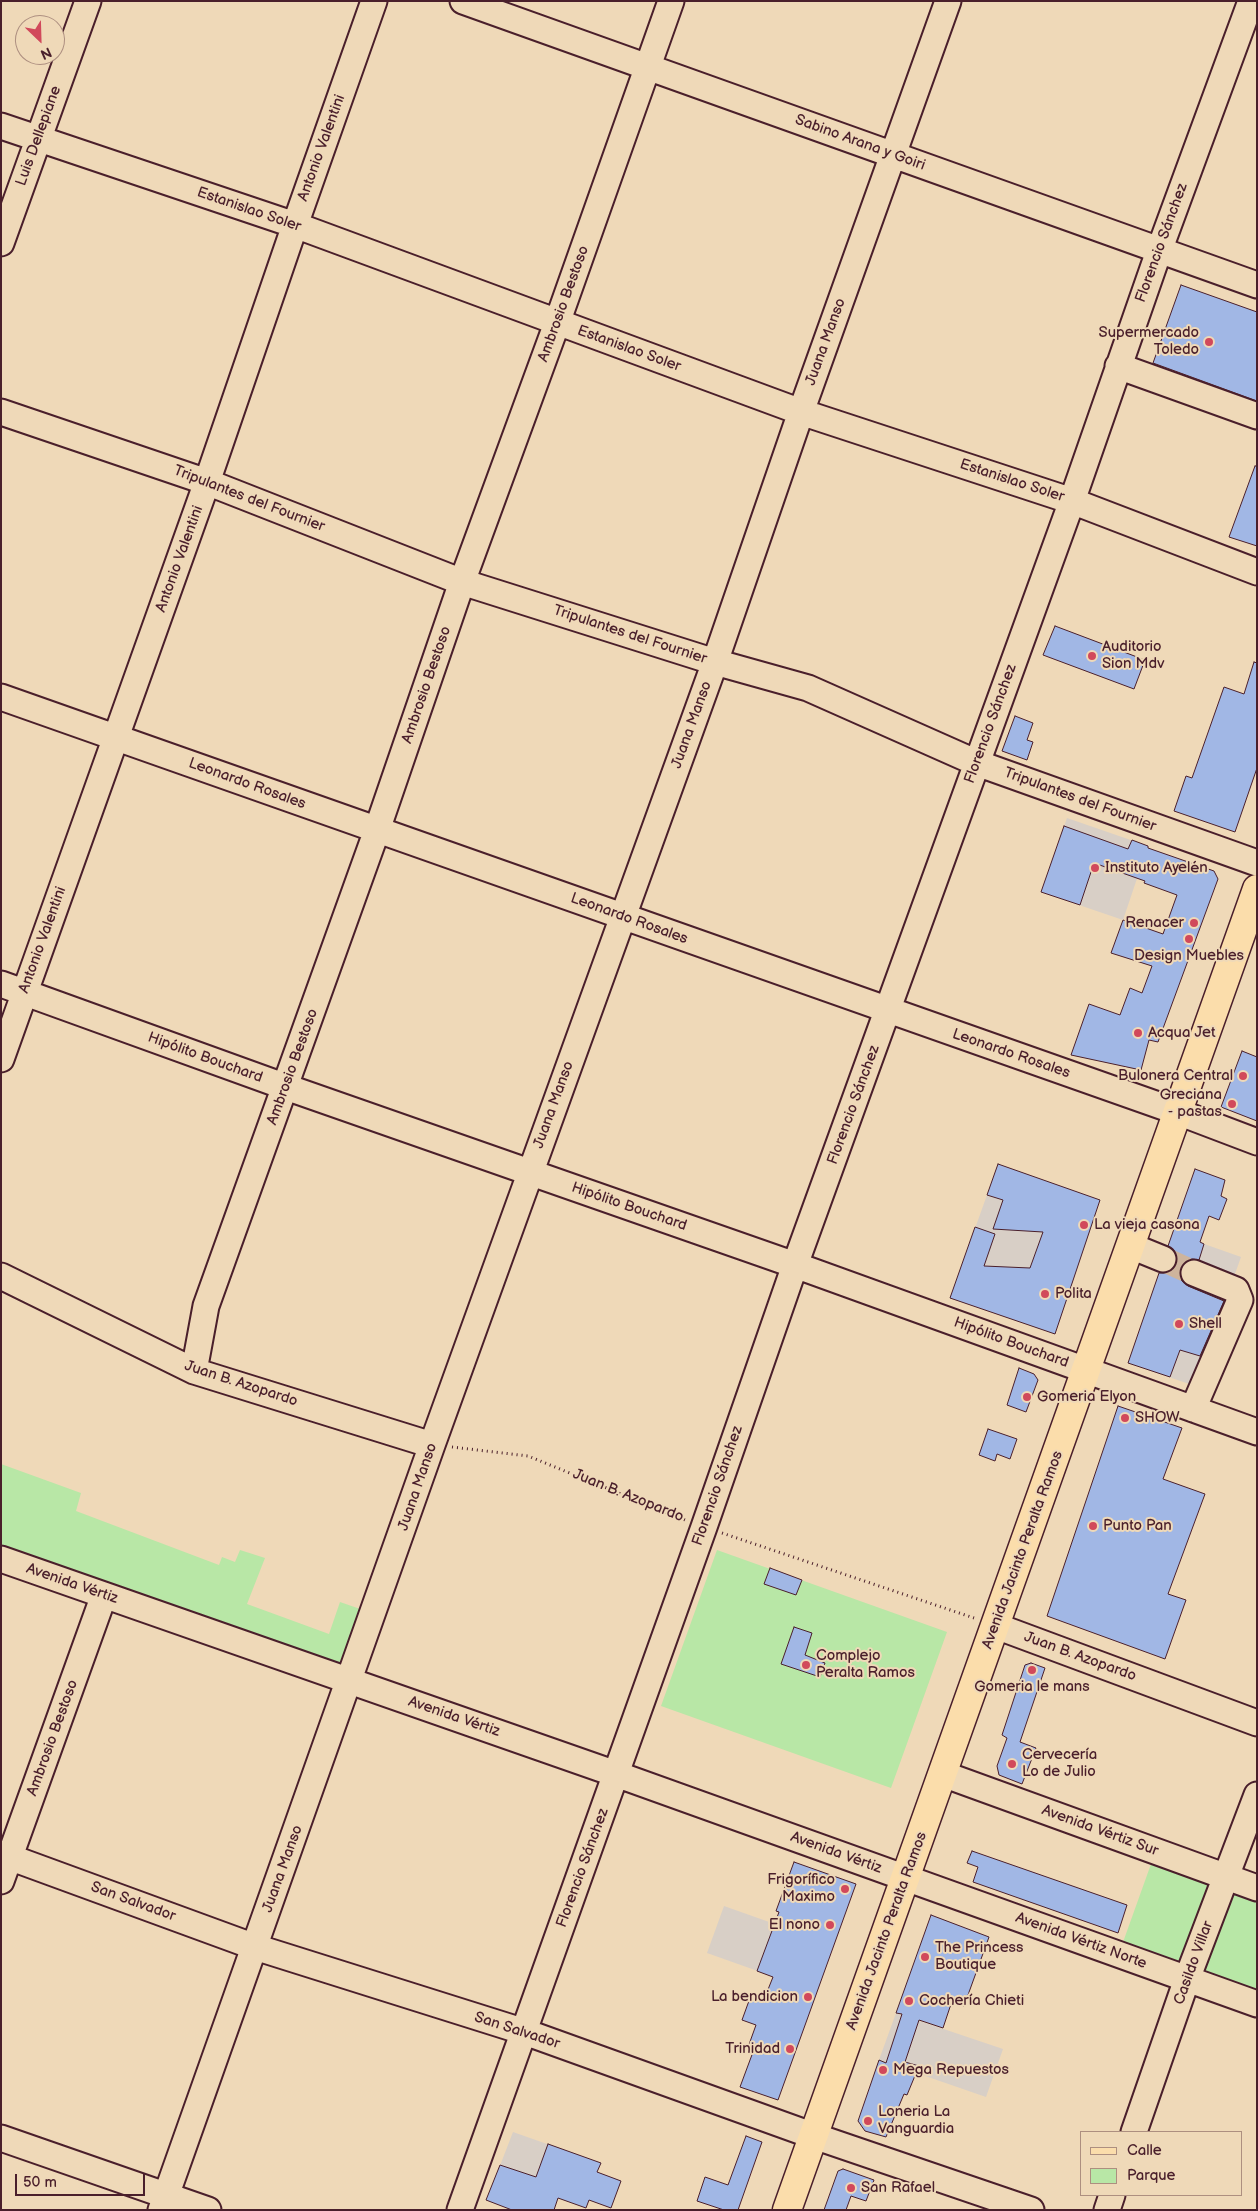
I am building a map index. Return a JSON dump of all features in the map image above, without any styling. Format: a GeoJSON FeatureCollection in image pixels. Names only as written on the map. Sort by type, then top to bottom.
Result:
{"type":"FeatureCollection","features":[{"type":"Feature","properties":{"kind":"main road","name":"Avenida Jacinto Peralta Ramos"},"geometry":{"type":"LineString","coordinates":[[787,2210],[1257,889]]}},
{"type":"Feature","properties":{"kind":"street","name":"Luis Dellepiane"},"geometry":{"type":"LineString","coordinates":[[1,243],[88,1]]}},
{"type":"Feature","properties":{"kind":"street","name":"Antonio Valentini"},"geometry":{"type":"LineString","coordinates":[[1,1058],[13,988],[115,737],[207,482],[374,1]]}},
{"type":"Feature","properties":{"kind":"street","name":"Sabino Arana y Goiri"},"geometry":{"type":"LineString","coordinates":[[463,1],[1257,285]]}},
{"type":"Feature","properties":{"kind":"street","name":"Ambrosio Bestoso"},"geometry":{"type":"LineString","coordinates":[[194,1371],[206,1306],[377,830],[462,582],[672,1]]}},
{"type":"Feature","properties":{"kind":"street","name":"Juana Manso"},"geometry":{"type":"LineString","coordinates":[[164,2203],[432,1445],[715,662],[801,412],[948,1]]}},
{"type":"Feature","properties":{"kind":"street","name":"Florencio Sánchez"},"geometry":{"type":"LineString","coordinates":[[460,2210],[525,2032],[795,1265],[1072,502],[1159,251],[1252,1]]}},
{"type":"Feature","properties":{"kind":"street","name":"Estanislao Soler"},"geometry":{"type":"LineString","coordinates":[[1,126],[295,225],[801,412],[1072,502],[1257,572]]}},
{"type":"Feature","properties":{"kind":"street"},"geometry":{"type":"LineString","coordinates":[[1118,366],[1257,416]]}},
{"type":"Feature","properties":{"kind":"street","name":"Tripulantes del Fournier"},"geometry":{"type":"LineString","coordinates":[[1,412],[207,482],[462,582],[715,662],[808,688],[977,763],[1257,863]]}},
{"type":"Feature","properties":{"kind":"street","name":"Leonardo Rosales"},"geometry":{"type":"LineString","coordinates":[[1,697],[1178,1112],[1257,1142]]}},
{"type":"Feature","properties":{"kind":"street","name":"Hipólito Bouchard"},"geometry":{"type":"LineString","coordinates":[[13,988],[286,1087],[795,1265],[1257,1432]]}},
{"type":"Feature","properties":{"kind":"street"},"geometry":{"type":"LineString","coordinates":[[1131,1246],[1164,1259]]}},
{"type":"Feature","properties":{"kind":"street"},"geometry":{"type":"LineString","coordinates":[[1192,1409],[1240,1300],[1236,1290],[1194,1272]]}},
{"type":"Feature","properties":{"kind":"street","name":"Juan B. Azopardo"},"geometry":{"type":"LineString","coordinates":[[1,1276],[194,1371],[432,1445]]}},
{"type":"Feature","properties":{"kind":"street","name":"Avenida Vértiz"},"geometry":{"type":"LineString","coordinates":[[1,1559],[616,1774],[906,1879]]}},
{"type":"Feature","properties":{"kind":"street","name":"Ambrosio Bestoso"},"geometry":{"type":"LineString","coordinates":[[1,1881],[6,1856],[104,1595]]}},
{"type":"Feature","properties":{"kind":"street","name":"Juan B. Azopardo"},"geometry":{"type":"LineString","coordinates":[[996,1626],[1257,1723]]}},
{"type":"Feature","properties":{"kind":"street","name":"Avenida Vértiz Sur"},"geometry":{"type":"LineString","coordinates":[[943,1774],[1257,1888]]}},
{"type":"Feature","properties":{"kind":"street","name":"Casildo Villar"},"geometry":{"type":"LineString","coordinates":[[1134,2131],[1187,1979],[1257,1795]]}},
{"type":"Feature","properties":{"kind":"street","name":"San Salvador"},"geometry":{"type":"LineString","coordinates":[[6,1856],[255,1947],[525,2032],[814,2136],[1031,2210]]}},
{"type":"Feature","properties":{"kind":"street","name":"Avenida Vértiz Norte"},"geometry":{"type":"LineString","coordinates":[[906,1879],[1257,2004]]}},
{"type":"Feature","properties":{"kind":"street"},"geometry":{"type":"LineString","coordinates":[[1,2138],[164,2203],[208,2210]]}},
{"type":"Feature","properties":{"kind":"street"},"geometry":{"type":"LineString","coordinates":[[1107,2210],[1112,2196]]}},
{"type":"Feature","properties":{"kind":"path","name":"Juan B. Azopardo"},"geometry":{"type":"LineString","coordinates":[[432,1445],[528,1456],[704,1527],[996,1626]]}},
{"type":"Feature","properties":{"kind":"shaded area","name":"Instituto Ayelén"},"geometry":{"type":"Polygon","coordinates":[[[1067,818],[1148,846],[1123,920],[1041,892],[1067,818]]]}},
{"type":"Feature","properties":{"kind":"shaded area"},"geometry":{"type":"Polygon","coordinates":[[[987,1195],[1090,1231],[1055,1334],[950,1298],[987,1195]]]}},
{"type":"Feature","properties":{"kind":"shaded area","name":"Shell"},"geometry":{"type":"Polygon","coordinates":[[[1173,1233],[1241,1257],[1195,1386],[1128,1363],[1173,1233]]]}},
{"type":"Feature","properties":{"kind":"shaded area"},"geometry":{"type":"Polygon","coordinates":[[[724,1906],[834,1945],[817,1992],[707,1953],[724,1906]]]}},
{"type":"Feature","properties":{"kind":"shaded area"},"geometry":{"type":"Polygon","coordinates":[[[896,2013],[1003,2049],[986,2097],[879,2060],[896,2013]]]}},
{"type":"Feature","properties":{"kind":"shaded area"},"geometry":{"type":"Polygon","coordinates":[[[513,2132],[601,2163],[597,2172],[621,2181],[611,2208],[589,2200],[496,2176],[513,2132]]]}},
{"type":"Feature","properties":{"kind":"green space"},"geometry":{"type":"Polygon","coordinates":[[[1,1464],[81,1493],[76,1511],[219,1565],[222,1557],[235,1562],[240,1550],[265,1558],[247,1604],[329,1634],[340,1602],[366,1611],[345,1668],[1,1546],[1,1464]]]}},
{"type":"Feature","properties":{"kind":"green space","name":"Complejo Peralta Ramos"},"geometry":{"type":"Polygon","coordinates":[[[717,1550],[947,1632],[891,1788],[661,1706],[717,1550]]]}},
{"type":"Feature","properties":{"kind":"green space"},"geometry":{"type":"Polygon","coordinates":[[[1151,1864],[1257,1901],[1257,1993],[1122,1945],[1151,1864]]]}},
{"type":"Feature","properties":{"kind":"building","name":"Supermercado Toledo"},"geometry":{"type":"Polygon","coordinates":[[[1181,285],[1257,312],[1257,401],[1153,363],[1181,285]]]}},
{"type":"Feature","properties":{"kind":"building"},"geometry":{"type":"Polygon","coordinates":[[[1255,466],[1257,466],[1257,546],[1229,537],[1255,466]]]}},
{"type":"Feature","properties":{"kind":"building"},"geometry":{"type":"Polygon","coordinates":[[[1055,626],[1145,660],[1134,689],[1043,655],[1055,626]]]}},
{"type":"Feature","properties":{"kind":"building"},"geometry":{"type":"Polygon","coordinates":[[[1254,662],[1257,663],[1257,768],[1235,832],[1174,811],[1186,776],[1192,778],[1224,687],[1244,694],[1254,662]]]}},
{"type":"Feature","properties":{"kind":"building"},"geometry":{"type":"Polygon","coordinates":[[[1015,716],[1033,723],[1027,740],[1033,742],[1027,760],[1002,751],[1015,716]]]}},
{"type":"Feature","properties":{"kind":"building"},"geometry":{"type":"Polygon","coordinates":[[[1064,826],[1128,849],[1132,840],[1148,846],[1148,848],[1214,871],[1218,879],[1158,1042],[1149,1040],[1141,1070],[1071,1055],[1089,1004],[1120,1015],[1130,988],[1142,993],[1152,966],[1111,953],[1123,920],[1163,934],[1177,895],[1144,883],[1145,881],[1094,863],[1080,905],[1041,892],[1064,826]]]}},
{"type":"Feature","properties":{"kind":"building"},"geometry":{"type":"Polygon","coordinates":[[[1242,1051],[1257,1057],[1257,1121],[1221,1107],[1242,1051]]]}},
{"type":"Feature","properties":{"kind":"building"},"geometry":{"type":"Polygon","coordinates":[[[998,1164],[1100,1200],[1055,1334],[950,1298],[975,1227],[995,1234],[984,1266],[1030,1268],[1043,1232],[993,1229],[1003,1200],[987,1195],[998,1164]]]}},
{"type":"Feature","properties":{"kind":"building","name":"Shell"},"geometry":{"type":"Polygon","coordinates":[[[1195,1169],[1225,1180],[1221,1196],[1227,1199],[1219,1220],[1209,1216],[1200,1242],[1204,1244],[1199,1260],[1192,1259],[1185,1262],[1181,1268],[1180,1275],[1182,1281],[1188,1286],[1224,1301],[1200,1356],[1180,1350],[1170,1377],[1128,1363],[1159,1273],[1171,1271],[1176,1264],[1177,1257],[1175,1251],[1168,1246],[1195,1169]]]}},
{"type":"Feature","properties":{"kind":"building"},"geometry":{"type":"Polygon","coordinates":[[[1019,1368],[1034,1374],[1038,1380],[1026,1412],[1007,1405],[1019,1368]]]}},
{"type":"Feature","properties":{"kind":"building"},"geometry":{"type":"Polygon","coordinates":[[[1118,1406],[1182,1428],[1163,1479],[1205,1494],[1168,1594],[1186,1600],[1165,1659],[1047,1616],[1118,1406]]]}},
{"type":"Feature","properties":{"kind":"building"},"geometry":{"type":"Polygon","coordinates":[[[988,1429],[1017,1439],[1010,1459],[997,1454],[995,1461],[979,1455],[988,1429]]]}},
{"type":"Feature","properties":{"kind":"building"},"geometry":{"type":"Polygon","coordinates":[[[770,1568],[802,1580],[796,1595],[764,1584],[770,1568]]]}},
{"type":"Feature","properties":{"kind":"building"},"geometry":{"type":"Polygon","coordinates":[[[794,1627],[812,1633],[805,1655],[825,1663],[820,1677],[781,1664],[794,1627]]]}},
{"type":"Feature","properties":{"kind":"building"},"geometry":{"type":"Polygon","coordinates":[[[1031,1663],[1045,1668],[1020,1742],[1036,1748],[1022,1784],[999,1775],[997,1766],[1007,1738],[1002,1735],[1025,1665],[1031,1663]]]}},
{"type":"Feature","properties":{"kind":"building"},"geometry":{"type":"Polygon","coordinates":[[[972,1851],[1127,1905],[1118,1933],[973,1882],[978,1867],[967,1863],[972,1851]]]}},
{"type":"Feature","properties":{"kind":"building"},"geometry":{"type":"Polygon","coordinates":[[[794,1862],[856,1884],[778,2100],[740,2087],[753,2052],[747,2050],[756,2025],[742,2020],[750,1998],[763,2002],[773,1977],[757,1971],[779,1912],[776,1911],[794,1862]]]}},
{"type":"Feature","properties":{"kind":"building"},"geometry":{"type":"Polygon","coordinates":[[[931,1915],[989,1937],[964,2006],[952,2001],[943,2028],[919,2020],[905,2062],[919,2066],[907,2095],[904,2094],[886,2137],[865,2131],[858,2121],[879,2060],[886,2063],[902,2014],[896,2013],[931,1915]]]}},
{"type":"Feature","properties":{"kind":"building"},"geometry":{"type":"Polygon","coordinates":[[[746,2136],[762,2142],[738,2210],[724,2210],[697,2201],[705,2177],[728,2185],[746,2136]]]}},
{"type":"Feature","properties":{"kind":"building"},"geometry":{"type":"Polygon","coordinates":[[[548,2144],[601,2163],[597,2172],[621,2181],[611,2208],[589,2200],[586,2208],[558,2198],[554,2210],[512,2210],[486,2200],[500,2165],[536,2177],[548,2144]]]}},
{"type":"Feature","properties":{"kind":"building","name":"San Rafael"},"geometry":{"type":"Polygon","coordinates":[[[843,2169],[874,2180],[866,2201],[851,2196],[846,2210],[824,2210],[838,2171],[843,2169]]]}},
{"type":"Feature","properties":{"kind":"tunnel"},"geometry":{"type":"LineString","coordinates":[[1163,1259],[1194,1273]]}},
{"type":"Feature","properties":{"kind":"place","name":"Supermercado Toledo"},"geometry":{"type":"Point","coordinates":[1209,342]}},
{"type":"Feature","properties":{"kind":"place","name":"Auditorio Sion Mdv"},"geometry":{"type":"Point","coordinates":[1092,656]}},
{"type":"Feature","properties":{"kind":"place","name":"Instituto Ayelén"},"geometry":{"type":"Point","coordinates":[1095,868]}},
{"type":"Feature","properties":{"kind":"place","name":"Renacer"},"geometry":{"type":"Point","coordinates":[1194,923]}},
{"type":"Feature","properties":{"kind":"place","name":"Design Muebles"},"geometry":{"type":"Point","coordinates":[1189,939]}},
{"type":"Feature","properties":{"kind":"place","name":"Acqua Jet"},"geometry":{"type":"Point","coordinates":[1138,1033]}},
{"type":"Feature","properties":{"kind":"place","name":"Bulonera Central"},"geometry":{"type":"Point","coordinates":[1243,1076]}},
{"type":"Feature","properties":{"kind":"place","name":"Greciana - pastas"},"geometry":{"type":"Point","coordinates":[1232,1104]}},
{"type":"Feature","properties":{"kind":"place","name":"La vieja casona"},"geometry":{"type":"Point","coordinates":[1084,1225]}},
{"type":"Feature","properties":{"kind":"place","name":"Polita"},"geometry":{"type":"Point","coordinates":[1045,1294]}},
{"type":"Feature","properties":{"kind":"place","name":"Shell"},"geometry":{"type":"Point","coordinates":[1179,1324]}},
{"type":"Feature","properties":{"kind":"place","name":"Gomeria Elyon"},"geometry":{"type":"Point","coordinates":[1027,1397]}},
{"type":"Feature","properties":{"kind":"place","name":"SHOW"},"geometry":{"type":"Point","coordinates":[1125,1418]}},
{"type":"Feature","properties":{"kind":"place","name":"Punto Pan"},"geometry":{"type":"Point","coordinates":[1093,1526]}},
{"type":"Feature","properties":{"kind":"place","name":"Complejo Peralta Ramos"},"geometry":{"type":"Point","coordinates":[806,1665]}},
{"type":"Feature","properties":{"kind":"place","name":"Gomeria le mans"},"geometry":{"type":"Point","coordinates":[1032,1670]}},
{"type":"Feature","properties":{"kind":"place","name":"Cervecería Lo de Julio"},"geometry":{"type":"Point","coordinates":[1012,1764]}},
{"type":"Feature","properties":{"kind":"place","name":"Frigorífico Maximo"},"geometry":{"type":"Point","coordinates":[845,1889]}},
{"type":"Feature","properties":{"kind":"place","name":"El nono"},"geometry":{"type":"Point","coordinates":[830,1925]}},
{"type":"Feature","properties":{"kind":"place","name":"The Princess Boutique"},"geometry":{"type":"Point","coordinates":[925,1957]}},
{"type":"Feature","properties":{"kind":"place","name":"La bendicion"},"geometry":{"type":"Point","coordinates":[808,1997]}},
{"type":"Feature","properties":{"kind":"place","name":"Cochería Chieti"},"geometry":{"type":"Point","coordinates":[909,2001]}},
{"type":"Feature","properties":{"kind":"place","name":"Trinidad"},"geometry":{"type":"Point","coordinates":[790,2049]}},
{"type":"Feature","properties":{"kind":"place","name":"Mega Repuestos"},"geometry":{"type":"Point","coordinates":[883,2070]}},
{"type":"Feature","properties":{"kind":"place","name":"Loneria La Vanguardia"},"geometry":{"type":"Point","coordinates":[868,2121]}},
{"type":"Feature","properties":{"kind":"place","name":"San Rafael"},"geometry":{"type":"Point","coordinates":[851,2188]}}]}
